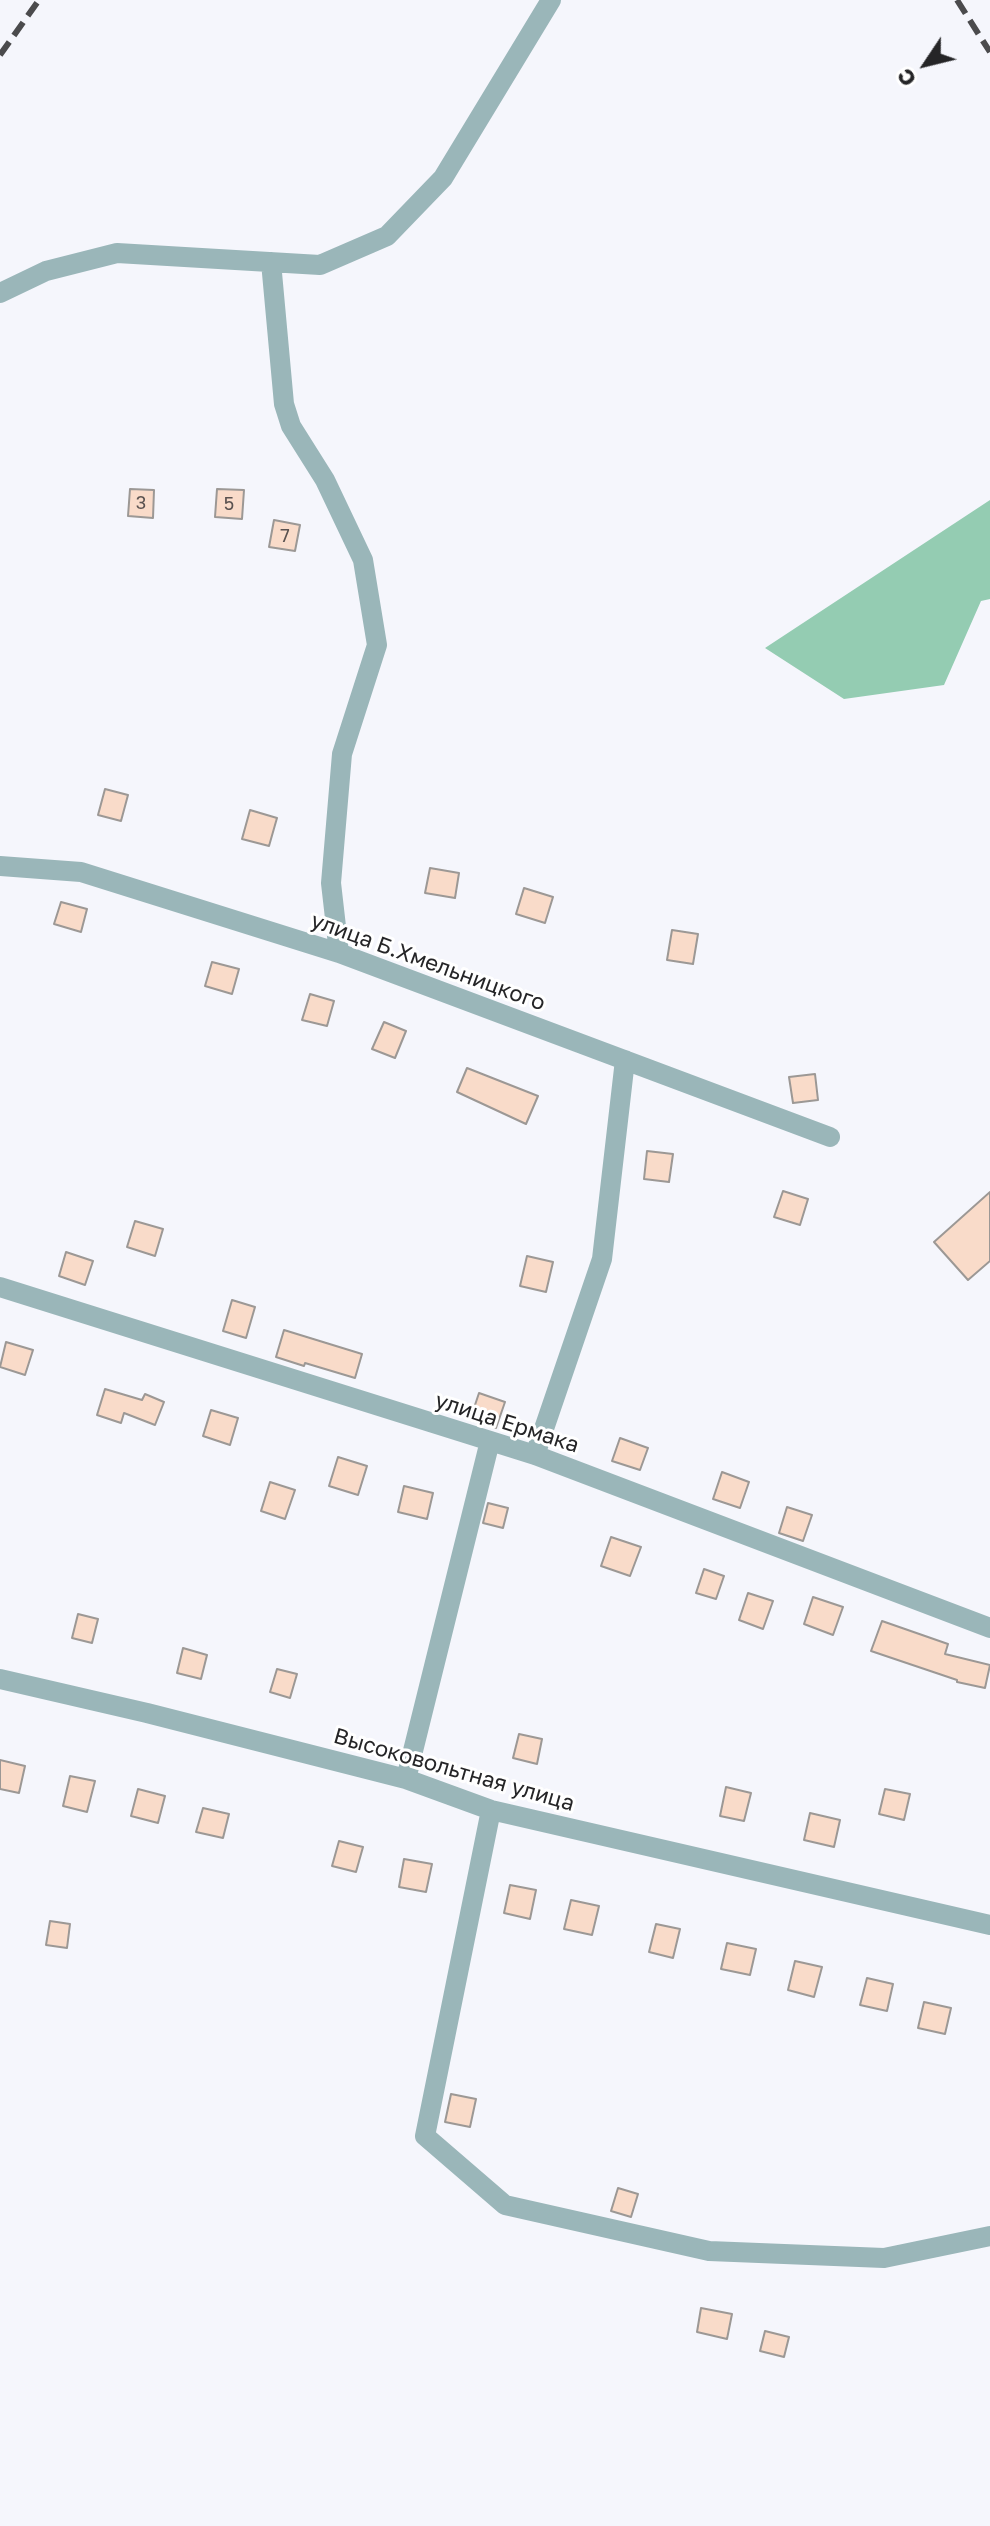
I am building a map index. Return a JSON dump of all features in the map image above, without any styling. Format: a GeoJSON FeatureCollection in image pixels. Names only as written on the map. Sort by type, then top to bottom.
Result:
{"type":"FeatureCollection","features":[{"type":"Feature","properties":{"kind":"street"},"geometry":{"type":"LineString","coordinates":[[0,293],[46,271],[117,253],[320,265],[387,236],[443,178],[551,0]]}},
{"type":"Feature","properties":{"kind":"street"},"geometry":{"type":"LineString","coordinates":[[271,262],[284,404],[291,426],[325,480],[363,560],[377,645],[342,754],[331,883],[339,953]]}},
{"type":"Feature","properties":{"kind":"street","name":"улица Б.Хмельницкого"},"geometry":{"type":"LineString","coordinates":[[0,866],[81,872],[339,953],[830,1137]]}},
{"type":"Feature","properties":{"kind":"street"},"geometry":{"type":"LineString","coordinates":[[535,1455],[602,1259],[625,1060]]}},
{"type":"Feature","properties":{"kind":"street","name":"улица Ермака"},"geometry":{"type":"LineString","coordinates":[[0,1287],[535,1455],[990,1628]]}},
{"type":"Feature","properties":{"kind":"street"},"geometry":{"type":"LineString","coordinates":[[406,1779],[490,1441]]}},
{"type":"Feature","properties":{"kind":"street","name":"Высоковольтная улица"},"geometry":{"type":"LineString","coordinates":[[0,1679],[406,1779],[491,1810],[990,1925]]}},
{"type":"Feature","properties":{"kind":"street"},"geometry":{"type":"LineString","coordinates":[[491,1810],[425,2136],[505,2205],[709,2251],[884,2258],[990,2236]]}},
{"type":"Feature","properties":{"kind":"green space"},"geometry":{"type":"Polygon","coordinates":[[[990,500],[990,599],[981,601],[944,685],[844,699],[765,648],[990,500]]]}},
{"type":"Feature","properties":{"kind":"building"},"geometry":{"type":"Polygon","coordinates":[[[130,489],[154,490],[153,518],[128,516],[130,489]]]}},
{"type":"Feature","properties":{"kind":"building"},"geometry":{"type":"Polygon","coordinates":[[[217,489],[244,490],[242,519],[215,517],[217,489]]]}},
{"type":"Feature","properties":{"kind":"building"},"geometry":{"type":"Polygon","coordinates":[[[274,520],[300,525],[295,551],[269,547],[274,520]]]}},
{"type":"Feature","properties":{"kind":"building"},"geometry":{"type":"Polygon","coordinates":[[[105,789],[128,795],[121,821],[98,815],[105,789]]]}},
{"type":"Feature","properties":{"kind":"building"},"geometry":{"type":"Polygon","coordinates":[[[250,810],[277,818],[269,846],[242,839],[250,810]]]}},
{"type":"Feature","properties":{"kind":"building"},"geometry":{"type":"Polygon","coordinates":[[[430,868],[459,873],[455,898],[425,893],[430,868]]]}},
{"type":"Feature","properties":{"kind":"building"},"geometry":{"type":"Polygon","coordinates":[[[524,888],[553,897],[545,923],[516,914],[524,888]]]}},
{"type":"Feature","properties":{"kind":"building"},"geometry":{"type":"Polygon","coordinates":[[[61,902],[87,909],[81,932],[54,924],[61,902]]]}},
{"type":"Feature","properties":{"kind":"building"},"geometry":{"type":"Polygon","coordinates":[[[672,930],[698,934],[693,964],[667,960],[672,930]]]}},
{"type":"Feature","properties":{"kind":"building"},"geometry":{"type":"Polygon","coordinates":[[[212,962],[239,969],[232,994],[205,986],[212,962]]]}},
{"type":"Feature","properties":{"kind":"building"},"geometry":{"type":"Polygon","coordinates":[[[310,994],[334,1001],[327,1026],[302,1020],[310,994]]]}},
{"type":"Feature","properties":{"kind":"building"},"geometry":{"type":"Polygon","coordinates":[[[384,1022],[406,1031],[395,1058],[372,1049],[384,1022]]]}},
{"type":"Feature","properties":{"kind":"building"},"geometry":{"type":"Polygon","coordinates":[[[467,1068],[538,1096],[526,1124],[457,1092],[467,1068]]]}},
{"type":"Feature","properties":{"kind":"building"},"geometry":{"type":"Polygon","coordinates":[[[815,1074],[818,1100],[793,1103],[789,1077],[815,1074]]]}},
{"type":"Feature","properties":{"kind":"building"},"geometry":{"type":"Polygon","coordinates":[[[647,1151],[673,1154],[669,1182],[644,1179],[647,1151]]]}},
{"type":"Feature","properties":{"kind":"building"},"geometry":{"type":"Polygon","coordinates":[[[783,1191],[808,1199],[800,1225],[774,1217],[783,1191]]]}},
{"type":"Feature","properties":{"kind":"building"},"geometry":{"type":"Polygon","coordinates":[[[990,1192],[990,1261],[968,1280],[934,1242],[990,1192]]]}},
{"type":"Feature","properties":{"kind":"building"},"geometry":{"type":"Polygon","coordinates":[[[135,1221],[163,1229],[155,1256],[127,1247],[135,1221]]]}},
{"type":"Feature","properties":{"kind":"building"},"geometry":{"type":"Polygon","coordinates":[[[66,1252],[93,1261],[85,1285],[59,1276],[66,1252]]]}},
{"type":"Feature","properties":{"kind":"building"},"geometry":{"type":"Polygon","coordinates":[[[527,1256],[553,1262],[546,1292],[520,1286],[527,1256]]]}},
{"type":"Feature","properties":{"kind":"building"},"geometry":{"type":"Polygon","coordinates":[[[232,1300],[255,1307],[246,1338],[223,1331],[232,1300]]]}},
{"type":"Feature","properties":{"kind":"building"},"geometry":{"type":"Polygon","coordinates":[[[284,1330],[362,1354],[355,1378],[276,1357],[284,1330]]]}},
{"type":"Feature","properties":{"kind":"building"},"geometry":{"type":"Polygon","coordinates":[[[6,1342],[33,1350],[25,1375],[0,1367],[6,1342]]]}},
{"type":"Feature","properties":{"kind":"building"},"geometry":{"type":"Polygon","coordinates":[[[105,1389],[142,1400],[145,1394],[164,1402],[155,1425],[124,1413],[121,1423],[97,1415],[105,1389]]]}},
{"type":"Feature","properties":{"kind":"building"},"geometry":{"type":"Polygon","coordinates":[[[479,1393],[505,1402],[496,1428],[470,1420],[479,1393]]]}},
{"type":"Feature","properties":{"kind":"building"},"geometry":{"type":"Polygon","coordinates":[[[211,1410],[238,1418],[230,1445],[203,1436],[211,1410]]]}},
{"type":"Feature","properties":{"kind":"building"},"geometry":{"type":"Polygon","coordinates":[[[620,1438],[648,1448],[640,1470],[612,1461],[620,1438]]]}},
{"type":"Feature","properties":{"kind":"building"},"geometry":{"type":"Polygon","coordinates":[[[338,1457],[367,1466],[358,1495],[329,1486],[338,1457]]]}},
{"type":"Feature","properties":{"kind":"building"},"geometry":{"type":"Polygon","coordinates":[[[722,1472],[749,1482],[740,1508],[713,1499],[722,1472]]]}},
{"type":"Feature","properties":{"kind":"building"},"geometry":{"type":"Polygon","coordinates":[[[270,1482],[295,1490],[285,1519],[261,1511],[270,1482]]]}},
{"type":"Feature","properties":{"kind":"building"},"geometry":{"type":"Polygon","coordinates":[[[404,1486],[433,1493],[427,1519],[398,1512],[404,1486]]]}},
{"type":"Feature","properties":{"kind":"building"},"geometry":{"type":"Polygon","coordinates":[[[488,1503],[508,1508],[503,1528],[483,1523],[488,1503]]]}},
{"type":"Feature","properties":{"kind":"building"},"geometry":{"type":"Polygon","coordinates":[[[787,1507],[812,1515],[803,1541],[779,1533],[787,1507]]]}},
{"type":"Feature","properties":{"kind":"building"},"geometry":{"type":"Polygon","coordinates":[[[611,1537],[641,1547],[630,1576],[601,1566],[611,1537]]]}},
{"type":"Feature","properties":{"kind":"building"},"geometry":{"type":"Polygon","coordinates":[[[704,1569],[724,1576],[716,1599],[696,1593],[704,1569]]]}},
{"type":"Feature","properties":{"kind":"building"},"geometry":{"type":"Polygon","coordinates":[[[748,1593],[773,1601],[763,1629],[739,1620],[748,1593]]]}},
{"type":"Feature","properties":{"kind":"building"},"geometry":{"type":"Polygon","coordinates":[[[813,1597],[843,1607],[833,1635],[804,1624],[813,1597]]]}},
{"type":"Feature","properties":{"kind":"building"},"geometry":{"type":"Polygon","coordinates":[[[78,1614],[98,1619],[92,1643],[72,1638],[78,1614]]]}},
{"type":"Feature","properties":{"kind":"building"},"geometry":{"type":"Polygon","coordinates":[[[882,1621],[948,1644],[945,1654],[990,1665],[985,1688],[957,1682],[871,1651],[882,1621]]]}},
{"type":"Feature","properties":{"kind":"building"},"geometry":{"type":"Polygon","coordinates":[[[183,1648],[207,1655],[201,1679],[177,1673],[183,1648]]]}},
{"type":"Feature","properties":{"kind":"building"},"geometry":{"type":"Polygon","coordinates":[[[277,1669],[297,1674],[290,1698],[270,1692],[277,1669]]]}},
{"type":"Feature","properties":{"kind":"building"},"geometry":{"type":"Polygon","coordinates":[[[519,1734],[542,1739],[537,1764],[513,1758],[519,1734]]]}},
{"type":"Feature","properties":{"kind":"building"},"geometry":{"type":"Polygon","coordinates":[[[0,1760],[25,1766],[19,1793],[0,1789],[0,1760]]]}},
{"type":"Feature","properties":{"kind":"building"},"geometry":{"type":"Polygon","coordinates":[[[70,1776],[95,1781],[87,1812],[63,1806],[70,1776]]]}},
{"type":"Feature","properties":{"kind":"building"},"geometry":{"type":"Polygon","coordinates":[[[726,1787],[751,1793],[744,1821],[720,1816],[726,1787]]]}},
{"type":"Feature","properties":{"kind":"building"},"geometry":{"type":"Polygon","coordinates":[[[138,1789],[165,1796],[158,1823],[131,1816],[138,1789]]]}},
{"type":"Feature","properties":{"kind":"building"},"geometry":{"type":"Polygon","coordinates":[[[885,1789],[910,1794],[904,1820],[879,1814],[885,1789]]]}},
{"type":"Feature","properties":{"kind":"building"},"geometry":{"type":"Polygon","coordinates":[[[203,1808],[229,1814],[223,1838],[196,1832],[203,1808]]]}},
{"type":"Feature","properties":{"kind":"building"},"geometry":{"type":"Polygon","coordinates":[[[810,1813],[840,1820],[834,1847],[804,1840],[810,1813]]]}},
{"type":"Feature","properties":{"kind":"building"},"geometry":{"type":"Polygon","coordinates":[[[339,1841],[363,1847],[356,1872],[332,1866],[339,1841]]]}},
{"type":"Feature","properties":{"kind":"building"},"geometry":{"type":"Polygon","coordinates":[[[404,1859],[432,1864],[426,1892],[399,1887],[404,1859]]]}},
{"type":"Feature","properties":{"kind":"building"},"geometry":{"type":"Polygon","coordinates":[[[510,1885],[536,1890],[530,1919],[504,1913],[510,1885]]]}},
{"type":"Feature","properties":{"kind":"building"},"geometry":{"type":"Polygon","coordinates":[[[571,1900],[599,1906],[592,1935],[564,1929],[571,1900]]]}},
{"type":"Feature","properties":{"kind":"building"},"geometry":{"type":"Polygon","coordinates":[[[50,1921],[70,1924],[67,1948],[46,1945],[50,1921]]]}},
{"type":"Feature","properties":{"kind":"building"},"geometry":{"type":"Polygon","coordinates":[[[656,1924],[680,1929],[673,1958],[649,1952],[656,1924]]]}},
{"type":"Feature","properties":{"kind":"building"},"geometry":{"type":"Polygon","coordinates":[[[727,1943],[756,1949],[750,1975],[721,1969],[727,1943]]]}},
{"type":"Feature","properties":{"kind":"building"},"geometry":{"type":"Polygon","coordinates":[[[795,1961],[822,1967],[814,1997],[788,1990],[795,1961]]]}},
{"type":"Feature","properties":{"kind":"building"},"geometry":{"type":"Polygon","coordinates":[[[867,1978],[893,1984],[887,2011],[860,2005],[867,1978]]]}},
{"type":"Feature","properties":{"kind":"building"},"geometry":{"type":"Polygon","coordinates":[[[924,2002],[951,2008],[945,2034],[918,2028],[924,2002]]]}},
{"type":"Feature","properties":{"kind":"building"},"geometry":{"type":"Polygon","coordinates":[[[451,2094],[476,2099],[470,2127],[445,2122],[451,2094]]]}},
{"type":"Feature","properties":{"kind":"building"},"geometry":{"type":"Polygon","coordinates":[[[618,2188],[638,2194],[631,2217],[611,2211],[618,2188]]]}},
{"type":"Feature","properties":{"kind":"building"},"geometry":{"type":"Polygon","coordinates":[[[701,2308],[732,2314],[727,2339],[697,2332],[701,2308]]]}},
{"type":"Feature","properties":{"kind":"building"},"geometry":{"type":"Polygon","coordinates":[[[765,2331],[789,2337],[784,2357],[760,2351],[765,2331]]]}},
{"type":"Feature","properties":{"kind":"railway"},"geometry":{"type":"LineString","coordinates":[[0,55],[39,0]]}},
{"type":"Feature","properties":{"kind":"railway"},"geometry":{"type":"LineString","coordinates":[[957,0],[990,52]]}}]}
